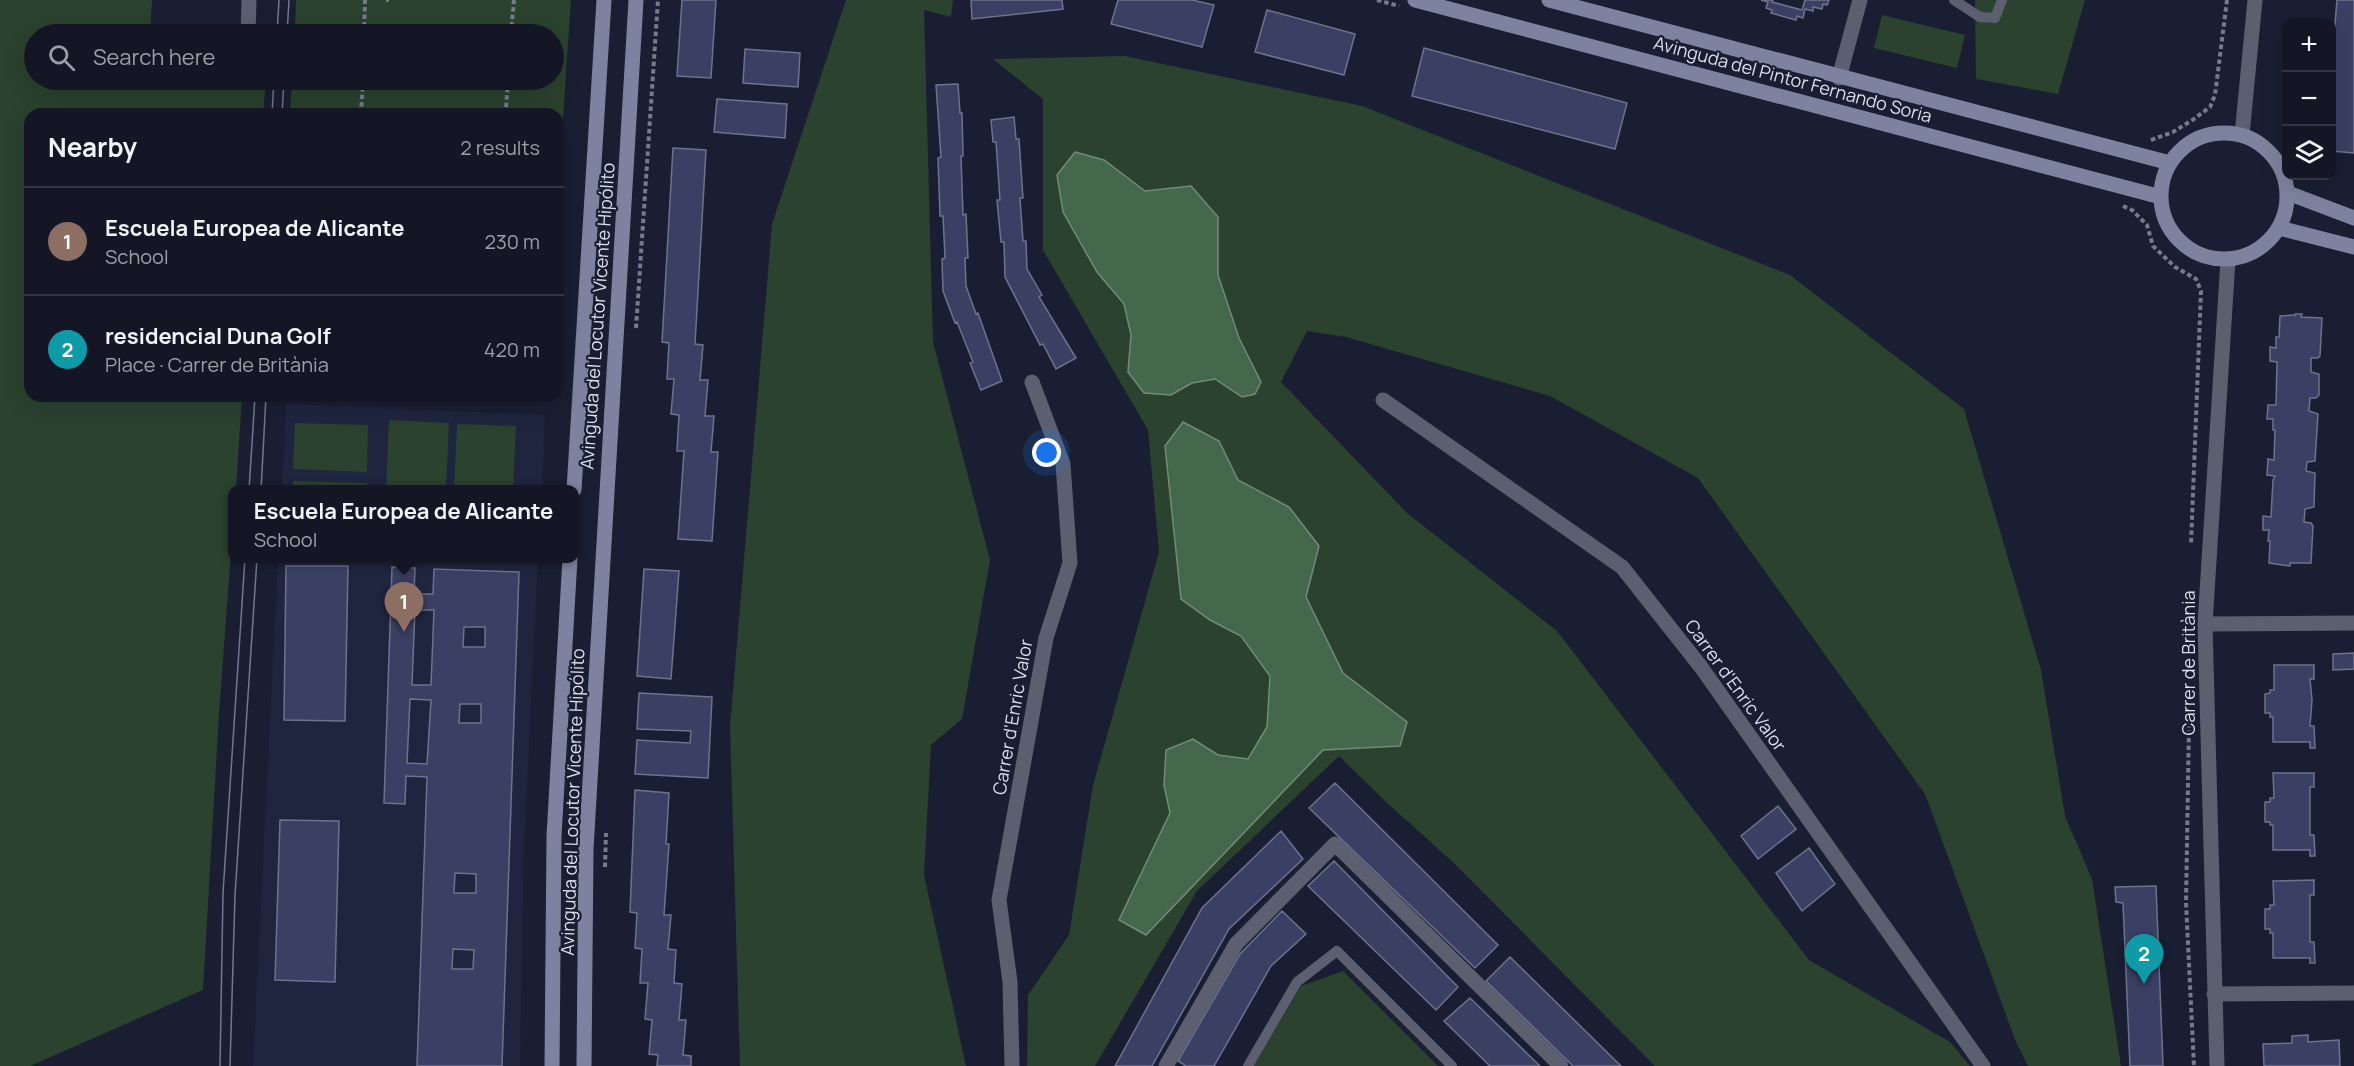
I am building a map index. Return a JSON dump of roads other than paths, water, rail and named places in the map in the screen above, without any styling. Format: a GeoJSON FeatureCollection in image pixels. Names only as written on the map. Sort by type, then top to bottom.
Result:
{"type":"FeatureCollection","features":[{"type":"Feature","properties":{"kind":"main road","name":"Avinguda del Locutor Vicente Hipólito"},"geometry":{"type":"LineString","coordinates":[[574,485],[604,0]]}},
{"type":"Feature","properties":{"kind":"main road","name":"Avinguda del Locutor Vicente Hipólito"},"geometry":{"type":"LineString","coordinates":[[584,1066],[586,849],[636,0]]}},
{"type":"Feature","properties":{"kind":"main road","name":"Avinguda del Pintor Fernando Soria"},"geometry":{"type":"LineString","coordinates":[[1549,0],[1839,78],[2170,163]]}},
{"type":"Feature","properties":{"kind":"main road","name":"Avinguda del Pintor Fernando Soria"},"geometry":{"type":"LineString","coordinates":[[1410,4],[2161,197]]}},
{"type":"Feature","properties":{"kind":"main road"},"geometry":{"type":"LineString","coordinates":[[2222,132],[2242,135],[2260,143],[2275,156],[2284,174],[2288,193],[2286,212],[2279,228],[2266,244],[2248,255],[2228,260],[2207,258],[2189,249],[2174,235],[2164,217],[2161,197],[2163,180],[2170,163],[2183,147],[2201,137],[2222,132]]}},
{"type":"Feature","properties":{"kind":"main road"},"geometry":{"type":"LineString","coordinates":[[2288,193],[2354,218]]}},
{"type":"Feature","properties":{"kind":"main road"},"geometry":{"type":"LineString","coordinates":[[2279,228],[2354,247]]}},
{"type":"Feature","properties":{"kind":"main road","name":"Avinguda del Locutor Vicente Hipólito"},"geometry":{"type":"LineString","coordinates":[[552,1066],[554,836],[570,563]]}},
{"type":"Feature","properties":{"kind":"street"},"geometry":{"type":"LineString","coordinates":[[248,24],[249,0]]}},
{"type":"Feature","properties":{"kind":"street","name":"Avinguda del Pintor Fernando Soria"},"geometry":{"type":"LineString","coordinates":[[1839,78],[1860,0]]}},
{"type":"Feature","properties":{"kind":"street"},"geometry":{"type":"LineString","coordinates":[[2242,135],[2255,0]]}},
{"type":"Feature","properties":{"kind":"street","name":"Carrer de Britània"},"geometry":{"type":"LineString","coordinates":[[2217,1066],[2205,624],[2228,260]]}},
{"type":"Feature","properties":{"kind":"street","name":"Carrer d'Enric Valor"},"geometry":{"type":"LineString","coordinates":[[1012,1066],[1010,982],[999,900],[1046,638],[1070,563],[1063,464],[1032,382]]}},
{"type":"Feature","properties":{"kind":"street","name":"Carrer d'Enric Valor"},"geometry":{"type":"LineString","coordinates":[[1383,400],[1622,567],[1701,667],[1983,1066]]}},
{"type":"Feature","properties":{"kind":"street"},"geometry":{"type":"LineString","coordinates":[[2205,624],[2354,623]]}},
{"type":"Feature","properties":{"kind":"street"},"geometry":{"type":"LineString","coordinates":[[1166,1066],[1236,944],[1335,844],[1561,1066]]}},
{"type":"Feature","properties":{"kind":"street"},"geometry":{"type":"LineString","coordinates":[[2214,994],[2354,993]]}},
{"type":"Feature","properties":{"kind":"lane"},"geometry":{"type":"LineString","coordinates":[[1954,0],[1980,18],[1995,18],[2002,0]]}},
{"type":"Feature","properties":{"kind":"lane"},"geometry":{"type":"LineString","coordinates":[[1248,1066],[1297,982],[1336,951],[1452,1066]]}},
{"type":"Feature","properties":{"kind":"tram line"},"geometry":{"type":"LineString","coordinates":[[278,24],[279,0]]}},
{"type":"Feature","properties":{"kind":"tram line"},"geometry":{"type":"LineString","coordinates":[[288,24],[289,0]]}},
{"type":"Feature","properties":{"kind":"tram line"},"geometry":{"type":"LineString","coordinates":[[272,108],[273,90]]}},
{"type":"Feature","properties":{"kind":"tram line"},"geometry":{"type":"LineString","coordinates":[[282,108],[283,90]]}},
{"type":"Feature","properties":{"kind":"tram line"},"geometry":{"type":"LineString","coordinates":[[249,485],[255,402]]}},
{"type":"Feature","properties":{"kind":"tram line"},"geometry":{"type":"LineString","coordinates":[[261,485],[266,402]]}},
{"type":"Feature","properties":{"kind":"tram line"},"geometry":{"type":"LineString","coordinates":[[220,1066],[223,893],[245,563]]}},
{"type":"Feature","properties":{"kind":"tram line"},"geometry":{"type":"LineString","coordinates":[[230,1066],[235,895],[257,563]]}},
{"type":"Feature","properties":{"kind":"place","name":"Escuela Europea de Alicante"},"geometry":{"type":"Point","coordinates":[404,632]}},
{"type":"Feature","properties":{"kind":"place","name":"residencial Duna Golf"},"geometry":{"type":"Point","coordinates":[2144,984]}}]}
